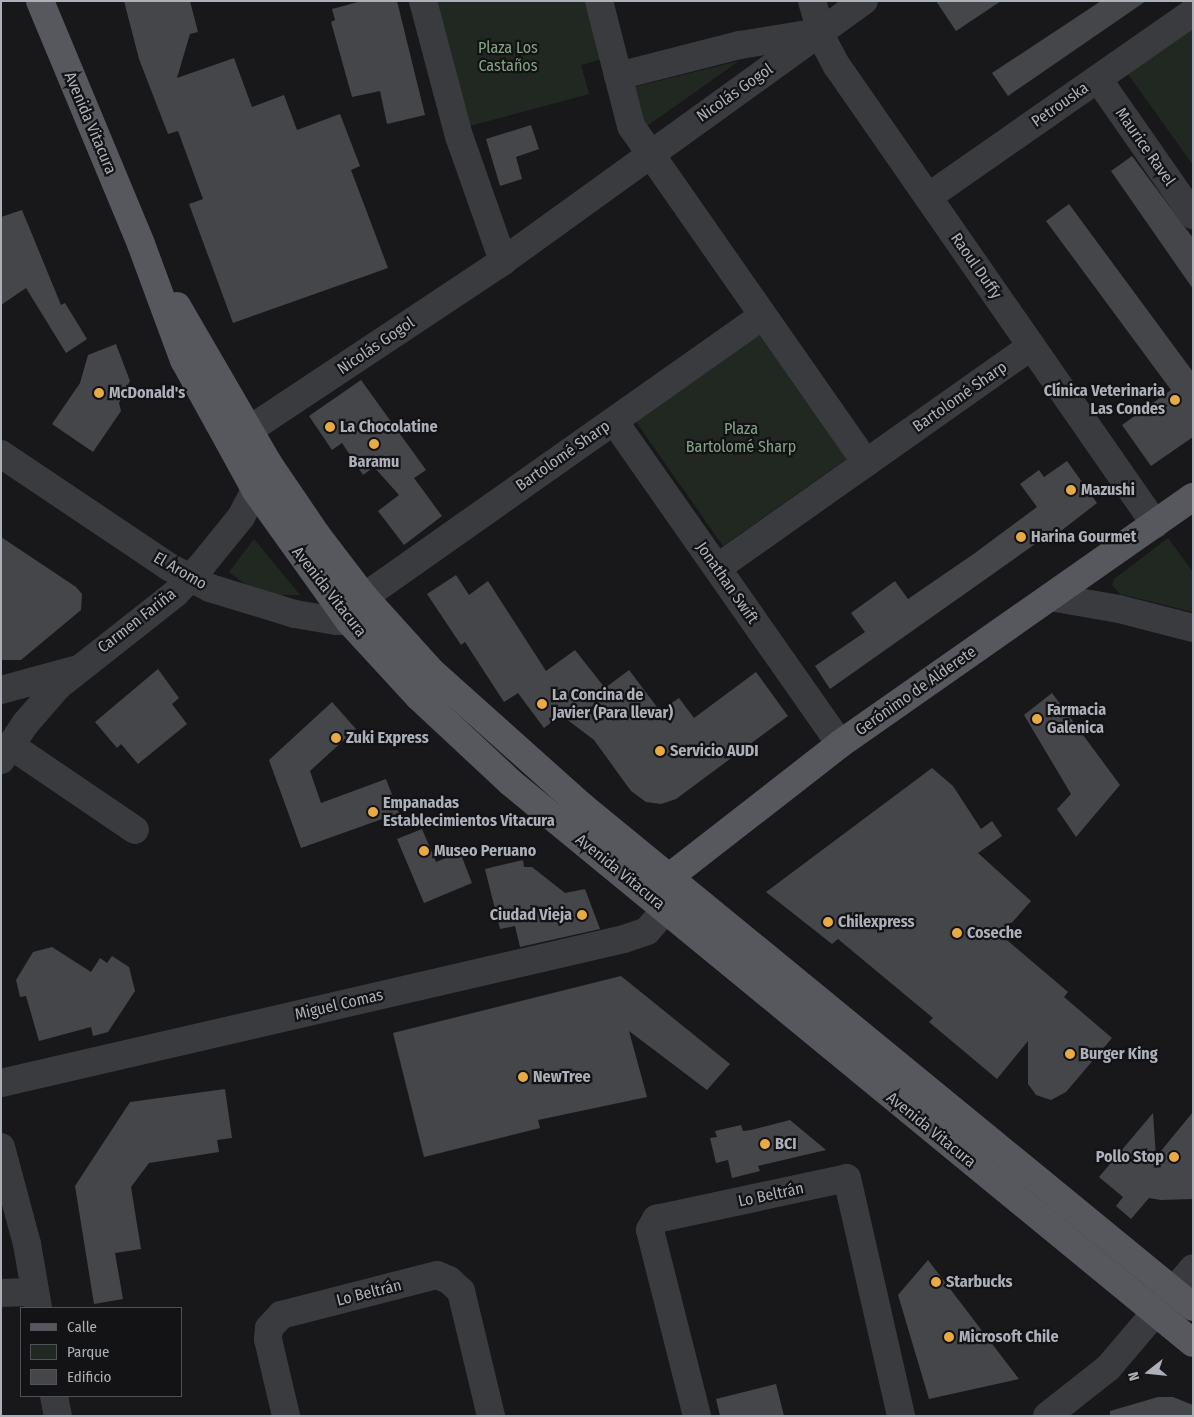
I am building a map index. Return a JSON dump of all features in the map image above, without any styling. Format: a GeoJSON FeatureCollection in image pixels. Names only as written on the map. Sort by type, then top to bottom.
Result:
{"type":"FeatureCollection","features":[{"type":"Feature","properties":{"kind":"main road","name":"Avenida Vitacura"},"geometry":{"type":"LineString","coordinates":[[40,1],[141,244],[184,360],[256,491],[349,621],[455,732],[657,902],[1193,1343]]}},
{"type":"Feature","properties":{"kind":"main road","name":"Avenida Vitacura"},"geometry":{"type":"LineString","coordinates":[[141,244],[268,463],[316,534],[384,621],[481,719],[669,878],[1183,1299]]}},
{"type":"Feature","properties":{"kind":"main road","name":"Gerónimo de Alderete"},"geometry":{"type":"LineString","coordinates":[[657,902],[669,878],[840,744],[1193,497]]}},
{"type":"Feature","properties":{"kind":"street"},"geometry":{"type":"LineString","coordinates":[[423,1],[459,136],[503,261]]}},
{"type":"Feature","properties":{"kind":"street"},"geometry":{"type":"LineString","coordinates":[[599,1],[631,126],[866,463]]}},
{"type":"Feature","properties":{"kind":"street","name":"Raoul Duffy"},"geometry":{"type":"LineString","coordinates":[[812,1],[821,32],[837,66],[1155,524]]}},
{"type":"Feature","properties":{"kind":"street","name":"Nicolás Gogol"},"geometry":{"type":"LineString","coordinates":[[249,430],[503,261],[650,153],[864,1]]}},
{"type":"Feature","properties":{"kind":"street","name":"Petrouska"},"geometry":{"type":"LineString","coordinates":[[928,197],[1193,12]]}},
{"type":"Feature","properties":{"kind":"street","name":"Nicolás Gogol"},"geometry":{"type":"LineString","coordinates":[[618,76],[740,45],[821,32]]}},
{"type":"Feature","properties":{"kind":"street","name":"Maurice Ravel"},"geometry":{"type":"LineString","coordinates":[[1098,79],[1193,216]]}},
{"type":"Feature","properties":{"kind":"street","name":"Bartolomé Sharp"},"geometry":{"type":"LineString","coordinates":[[364,597],[763,316]]}},
{"type":"Feature","properties":{"kind":"street","name":"Bartolomé Sharp"},"geometry":{"type":"LineString","coordinates":[[716,568],[1032,346]]}},
{"type":"Feature","properties":{"kind":"street","name":"Jonathan Swift"},"geometry":{"type":"LineString","coordinates":[[614,421],[840,744]]}},
{"type":"Feature","properties":{"kind":"street","name":"El Aromo"},"geometry":{"type":"LineString","coordinates":[[1,454],[190,578],[264,607],[319,619],[384,621]]}},
{"type":"Feature","properties":{"kind":"street","name":"Carmen Fariña"},"geometry":{"type":"LineString","coordinates":[[135,830],[7,741],[75,670],[175,594],[234,527],[256,491],[268,463]]}},
{"type":"Feature","properties":{"kind":"street"},"geometry":{"type":"LineString","coordinates":[[1087,571],[1098,592],[1119,609]]}},
{"type":"Feature","properties":{"kind":"street"},"geometry":{"type":"LineString","coordinates":[[1050,597],[1119,609],[1193,628]]}},
{"type":"Feature","properties":{"kind":"street"},"geometry":{"type":"LineString","coordinates":[[1,690],[75,670]]}},
{"type":"Feature","properties":{"kind":"street","name":"Miguel Comas"},"geometry":{"type":"LineString","coordinates":[[1,1082],[624,939],[646,931],[657,902]]}},
{"type":"Feature","properties":{"kind":"street"},"geometry":{"type":"LineString","coordinates":[[1,1147],[37,1300],[1,1293]]}},
{"type":"Feature","properties":{"kind":"street","name":"Lo Beltrán"},"geometry":{"type":"LineString","coordinates":[[697,1416],[650,1230],[656,1219],[847,1178],[901,1416]]}},
{"type":"Feature","properties":{"kind":"street"},"geometry":{"type":"LineString","coordinates":[[1047,1416],[1108,1368],[1155,1313],[1183,1299],[1193,1268]]}},
{"type":"Feature","properties":{"kind":"street","name":"Lo Beltrán"},"geometry":{"type":"LineString","coordinates":[[286,1416],[268,1339],[269,1328],[281,1315],[437,1275],[449,1280],[461,1291],[490,1416]]}},
{"type":"Feature","properties":{"kind":"street"},"geometry":{"type":"LineString","coordinates":[[54,1397],[58,1416]]}},
{"type":"Feature","properties":{"kind":"green space","name":"Plaza Los Castaños"},"geometry":{"type":"Polygon","coordinates":[[[431,1],[587,1],[603,59],[581,65],[589,94],[466,127],[431,1]]]}},
{"type":"Feature","properties":{"kind":"green space"},"geometry":{"type":"Polygon","coordinates":[[[1193,22],[1193,165],[1125,70],[1193,22]]]}},
{"type":"Feature","properties":{"kind":"green space"},"geometry":{"type":"Polygon","coordinates":[[[739,61],[640,131],[630,88],[739,61]]]}},
{"type":"Feature","properties":{"kind":"green space","name":"Plaza Bartolomé Sharp"},"geometry":{"type":"Polygon","coordinates":[[[759,331],[848,458],[723,546],[634,419],[759,331]]]}},
{"type":"Feature","properties":{"kind":"green space"},"geometry":{"type":"Polygon","coordinates":[[[1168,538],[1193,572],[1193,612],[1120,594],[1112,585],[1114,579],[1168,538]]]}},
{"type":"Feature","properties":{"kind":"green space"},"geometry":{"type":"Polygon","coordinates":[[[254,539],[300,595],[274,595],[250,588],[229,572],[254,539]]]}},
{"type":"Feature","properties":{"kind":"building"},"geometry":{"type":"Polygon","coordinates":[[[124,1],[190,1],[198,32],[190,34],[177,78],[234,58],[252,107],[284,95],[297,130],[340,114],[360,166],[351,170],[388,268],[233,323],[189,204],[203,199],[178,131],[168,134],[139,59],[124,1]]]}},
{"type":"Feature","properties":{"kind":"building"},"geometry":{"type":"Polygon","coordinates":[[[362,1],[397,1],[425,115],[387,124],[380,91],[352,97],[331,22],[335,20],[332,9],[362,1]]]}},
{"type":"Feature","properties":{"kind":"building"},"geometry":{"type":"Polygon","coordinates":[[[936,1],[1001,1],[956,31],[936,1]]]}},
{"type":"Feature","properties":{"kind":"building"},"geometry":{"type":"Polygon","coordinates":[[[1101,1],[1146,1],[1008,96],[992,73],[1101,1]]]}},
{"type":"Feature","properties":{"kind":"building"},"geometry":{"type":"Polygon","coordinates":[[[531,125],[539,149],[516,157],[522,179],[500,186],[486,139],[531,125]]]}},
{"type":"Feature","properties":{"kind":"building"},"geometry":{"type":"Polygon","coordinates":[[[1132,156],[1193,238],[1193,289],[1111,171],[1132,156]]]}},
{"type":"Feature","properties":{"kind":"building"},"geometry":{"type":"Polygon","coordinates":[[[1069,204],[1193,372],[1193,437],[1151,466],[1122,425],[1171,390],[1046,221],[1069,204]]]}},
{"type":"Feature","properties":{"kind":"building"},"geometry":{"type":"Polygon","coordinates":[[[22,210],[61,305],[65,303],[87,339],[66,353],[26,288],[1,305],[1,217],[22,210]]]}},
{"type":"Feature","properties":{"kind":"building","name":"McDonald's"},"geometry":{"type":"Polygon","coordinates":[[[116,344],[130,381],[119,403],[121,411],[93,452],[52,424],[80,383],[88,355],[116,344]]]}},
{"type":"Feature","properties":{"kind":"building"},"geometry":{"type":"Polygon","coordinates":[[[361,380],[426,470],[414,478],[442,516],[404,545],[378,511],[399,495],[374,467],[363,475],[342,443],[332,450],[309,416],[361,380]]]}},
{"type":"Feature","properties":{"kind":"building"},"geometry":{"type":"Polygon","coordinates":[[[1067,461],[1097,503],[1057,534],[1055,530],[830,689],[815,666],[865,632],[851,613],[895,581],[908,599],[975,553],[1037,507],[1020,484],[1039,470],[1044,477],[1067,461]]]}},
{"type":"Feature","properties":{"kind":"building"},"geometry":{"type":"Polygon","coordinates":[[[1,537],[76,587],[82,594],[81,610],[21,660],[1,660],[1,537]]]}},
{"type":"Feature","properties":{"kind":"building"},"geometry":{"type":"Polygon","coordinates":[[[456,575],[469,595],[488,581],[546,671],[575,650],[605,688],[629,670],[660,711],[679,698],[694,718],[756,672],[788,716],[676,799],[661,804],[646,802],[631,791],[594,740],[561,715],[544,728],[518,693],[504,702],[465,642],[461,645],[427,594],[456,575]]]}},
{"type":"Feature","properties":{"kind":"building"},"geometry":{"type":"Polygon","coordinates":[[[158,669],[179,698],[172,704],[187,724],[138,764],[121,744],[117,748],[95,722],[158,669]]]}},
{"type":"Feature","properties":{"kind":"building"},"geometry":{"type":"Polygon","coordinates":[[[1052,693],[1120,785],[1076,837],[1057,809],[1071,794],[1024,715],[1052,693]]]}},
{"type":"Feature","properties":{"kind":"building"},"geometry":{"type":"Polygon","coordinates":[[[332,702],[356,729],[310,771],[321,803],[386,779],[399,813],[301,848],[269,760],[332,702]]]}},
{"type":"Feature","properties":{"kind":"building"},"geometry":{"type":"Polygon","coordinates":[[[932,768],[953,786],[981,829],[992,821],[1002,836],[978,853],[1031,901],[1001,935],[1068,992],[1064,997],[1112,1038],[1066,1092],[1051,1100],[1036,1095],[1028,1084],[1028,1041],[997,1079],[929,1022],[933,1018],[838,939],[832,944],[766,892],[932,768]]]}},
{"type":"Feature","properties":{"kind":"building"},"geometry":{"type":"Polygon","coordinates":[[[422,829],[436,862],[460,852],[472,883],[424,903],[397,839],[422,829]]]}},
{"type":"Feature","properties":{"kind":"building"},"geometry":{"type":"Polygon","coordinates":[[[523,860],[524,867],[532,867],[565,893],[585,889],[600,929],[520,947],[515,926],[500,929],[485,869],[523,860]]]}},
{"type":"Feature","properties":{"kind":"building"},"geometry":{"type":"Polygon","coordinates":[[[52,947],[91,972],[100,958],[107,963],[112,956],[129,967],[135,991],[108,1032],[93,1036],[91,1027],[39,1041],[26,996],[20,997],[16,980],[33,952],[52,947]]]}},
{"type":"Feature","properties":{"kind":"building","name":"NewTree"},"geometry":{"type":"Polygon","coordinates":[[[621,976],[730,1064],[707,1090],[629,1031],[647,1097],[538,1120],[540,1128],[424,1157],[393,1033],[621,976]]]}},
{"type":"Feature","properties":{"kind":"building"},"geometry":{"type":"Polygon","coordinates":[[[225,1089],[232,1138],[217,1140],[219,1152],[149,1163],[131,1187],[141,1249],[115,1253],[123,1299],[94,1304],[75,1186],[130,1102],[225,1089]]]}},
{"type":"Feature","properties":{"kind":"building","name":"Pollo Stop"},"geometry":{"type":"Polygon","coordinates":[[[1193,1112],[1193,1199],[1161,1200],[1149,1198],[1131,1219],[1116,1206],[1123,1197],[1099,1177],[1153,1113],[1156,1157],[1193,1112]]]}},
{"type":"Feature","properties":{"kind":"building","name":"BCI"},"geometry":{"type":"Polygon","coordinates":[[[790,1120],[826,1150],[758,1166],[760,1171],[732,1178],[728,1160],[716,1163],[710,1138],[717,1137],[715,1131],[741,1125],[743,1131],[751,1130],[790,1120]]]}},
{"type":"Feature","properties":{"kind":"building","name":"Microsoft Chile"},"geometry":{"type":"Polygon","coordinates":[[[928,1260],[1019,1379],[929,1399],[898,1295],[928,1260]]]}},
{"type":"Feature","properties":{"kind":"building"},"geometry":{"type":"Polygon","coordinates":[[[776,1384],[784,1416],[720,1416],[716,1399],[776,1384]]]}},
{"type":"Feature","properties":{"kind":"building"},"geometry":{"type":"Polygon","coordinates":[[[1158,1397],[1173,1397],[1193,1405],[1193,1416],[1110,1416],[1110,1411],[1158,1397]]]}},
{"type":"Feature","properties":{"kind":"place","name":"McDonald's"},"geometry":{"type":"Point","coordinates":[99,393]}},
{"type":"Feature","properties":{"kind":"place","name":"Clínica Veterinaria Las Condes"},"geometry":{"type":"Point","coordinates":[1175,400]}},
{"type":"Feature","properties":{"kind":"place","name":"La Chocolatine"},"geometry":{"type":"Point","coordinates":[330,427]}},
{"type":"Feature","properties":{"kind":"place","name":"Baramu"},"geometry":{"type":"Point","coordinates":[374,444]}},
{"type":"Feature","properties":{"kind":"place","name":"Mazushi"},"geometry":{"type":"Point","coordinates":[1071,490]}},
{"type":"Feature","properties":{"kind":"place","name":"Harina Gourmet"},"geometry":{"type":"Point","coordinates":[1021,537]}},
{"type":"Feature","properties":{"kind":"place","name":"La Concina de Javier (Para llevar)"},"geometry":{"type":"Point","coordinates":[542,704]}},
{"type":"Feature","properties":{"kind":"place","name":"Farmacia Galenica"},"geometry":{"type":"Point","coordinates":[1037,719]}},
{"type":"Feature","properties":{"kind":"place","name":"Zuki Express"},"geometry":{"type":"Point","coordinates":[336,738]}},
{"type":"Feature","properties":{"kind":"place","name":"Servicio AUDI"},"geometry":{"type":"Point","coordinates":[660,751]}},
{"type":"Feature","properties":{"kind":"place","name":"Empanadas Establecimientos Vitacura"},"geometry":{"type":"Point","coordinates":[373,812]}},
{"type":"Feature","properties":{"kind":"place","name":"Museo Peruano"},"geometry":{"type":"Point","coordinates":[424,851]}},
{"type":"Feature","properties":{"kind":"place","name":"Ciudad Vieja"},"geometry":{"type":"Point","coordinates":[582,915]}},
{"type":"Feature","properties":{"kind":"place","name":"Chilexpress"},"geometry":{"type":"Point","coordinates":[828,922]}},
{"type":"Feature","properties":{"kind":"place","name":"Coseche"},"geometry":{"type":"Point","coordinates":[957,933]}},
{"type":"Feature","properties":{"kind":"place","name":"Burger King"},"geometry":{"type":"Point","coordinates":[1070,1054]}},
{"type":"Feature","properties":{"kind":"place","name":"NewTree"},"geometry":{"type":"Point","coordinates":[523,1077]}},
{"type":"Feature","properties":{"kind":"place","name":"BCI"},"geometry":{"type":"Point","coordinates":[765,1144]}},
{"type":"Feature","properties":{"kind":"place","name":"Pollo Stop"},"geometry":{"type":"Point","coordinates":[1174,1157]}},
{"type":"Feature","properties":{"kind":"place","name":"Starbucks"},"geometry":{"type":"Point","coordinates":[936,1282]}},
{"type":"Feature","properties":{"kind":"place","name":"Microsoft Chile"},"geometry":{"type":"Point","coordinates":[949,1337]}}]}
